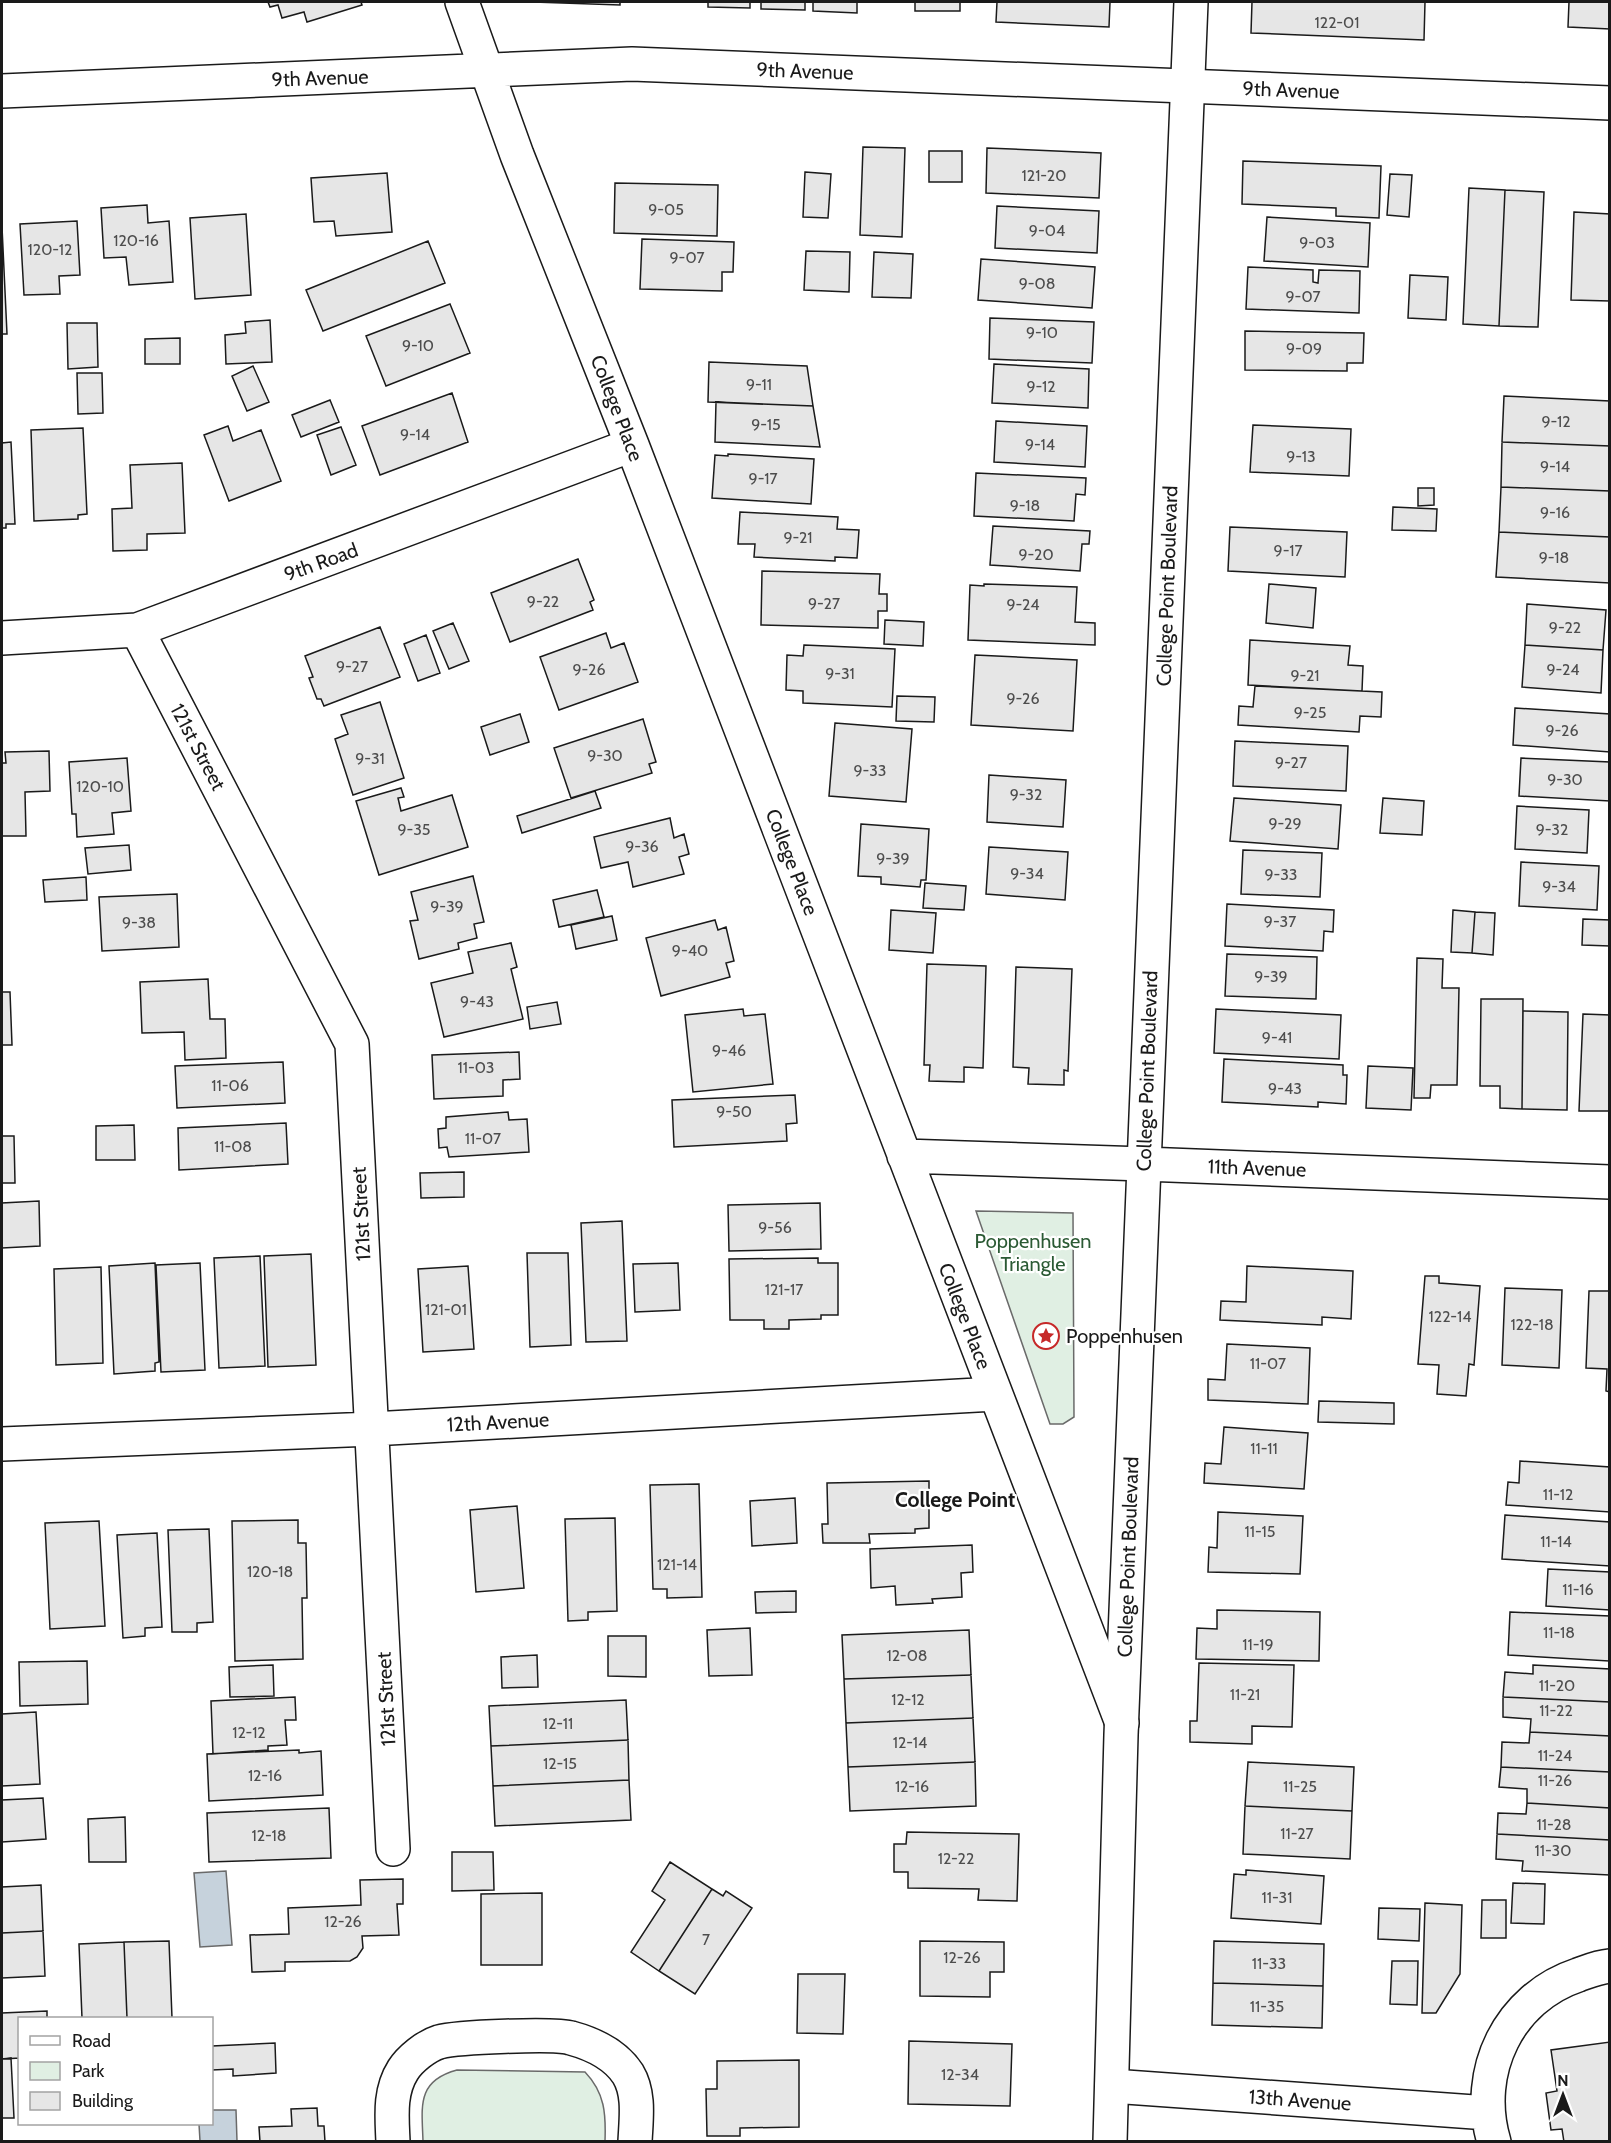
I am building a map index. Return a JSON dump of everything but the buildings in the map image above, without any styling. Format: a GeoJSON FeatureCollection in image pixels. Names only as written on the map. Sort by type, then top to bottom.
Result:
{"type":"FeatureCollection","features":[{"type":"Feature","properties":{"kind":"street","name":"College Place"},"geometry":{"type":"LineString","coordinates":[[462,2],[518,155],[1122,1723]]}},
{"type":"Feature","properties":{"kind":"street","name":"College Point Boulevard"},"geometry":{"type":"LineString","coordinates":[[1110,2142],[1122,1723],[1191,2]]}},
{"type":"Feature","properties":{"kind":"street","name":"9th Avenue"},"geometry":{"type":"LineString","coordinates":[[2,92],[632,64],[1610,103]]}},
{"type":"Feature","properties":{"kind":"street","name":"9th Road"},"geometry":{"type":"LineString","coordinates":[[2,638],[137,630],[632,446]]}},
{"type":"Feature","properties":{"kind":"street","name":"121st Street"},"geometry":{"type":"LineString","coordinates":[[137,630],[352,1044],[393,1849]]}},
{"type":"Feature","properties":{"kind":"street","name":"11th Avenue"},"geometry":{"type":"LineString","coordinates":[[904,1156],[1610,1182]]}},
{"type":"Feature","properties":{"kind":"street","name":"12th Avenue"},"geometry":{"type":"LineString","coordinates":[[2,1444],[372,1429],[995,1394]]}},
{"type":"Feature","properties":{"kind":"street"},"geometry":{"type":"LineString","coordinates":[[1491,2127],[1488,2078],[1499,2043],[1522,2011],[1543,1991],[1561,1981],[1610,1966]]}},
{"type":"Feature","properties":{"kind":"street"},"geometry":{"type":"LineString","coordinates":[[393,2142],[391,2104],[403,2070],[420,2052],[436,2043],[460,2038],[569,2037],[607,2052],[628,2074],[636,2096],[635,2142]]}},
{"type":"Feature","properties":{"kind":"street","name":"13th Avenue"},"geometry":{"type":"LineString","coordinates":[[1112,2086],[1491,2127]]}},
{"type":"Feature","properties":{"kind":"green space","name":"Poppenhusen Triangle"},"geometry":{"type":"Polygon","coordinates":[[[976,1211],[1073,1213],[1074,1417],[1063,1424],[1050,1424],[976,1211]]]}},
{"type":"Feature","properties":{"kind":"green space"},"geometry":{"type":"Polygon","coordinates":[[[457,2070],[585,2072],[597,2088],[603,2104],[605,2141],[423,2141],[423,2106],[428,2088],[434,2081],[457,2070]]]}},
{"type":"Feature","properties":{"kind":"shaded area"},"geometry":{"type":"Polygon","coordinates":[[[226,1871],[232,1945],[200,1947],[194,1873],[226,1871]]]}},
{"type":"Feature","properties":{"kind":"shaded area"},"geometry":{"type":"Polygon","coordinates":[[[213,2110],[236,2110],[237,2141],[200,2141],[199,2125],[213,2125],[213,2110]]]}},
{"type":"Feature","properties":{"kind":"place","name":"Poppenhusen"},"geometry":{"type":"Point","coordinates":[1046,1336]}},
{"type":"Feature","properties":{"kind":"district","name":"College Point"},"geometry":{"type":"Point","coordinates":[955,1500]}}]}
